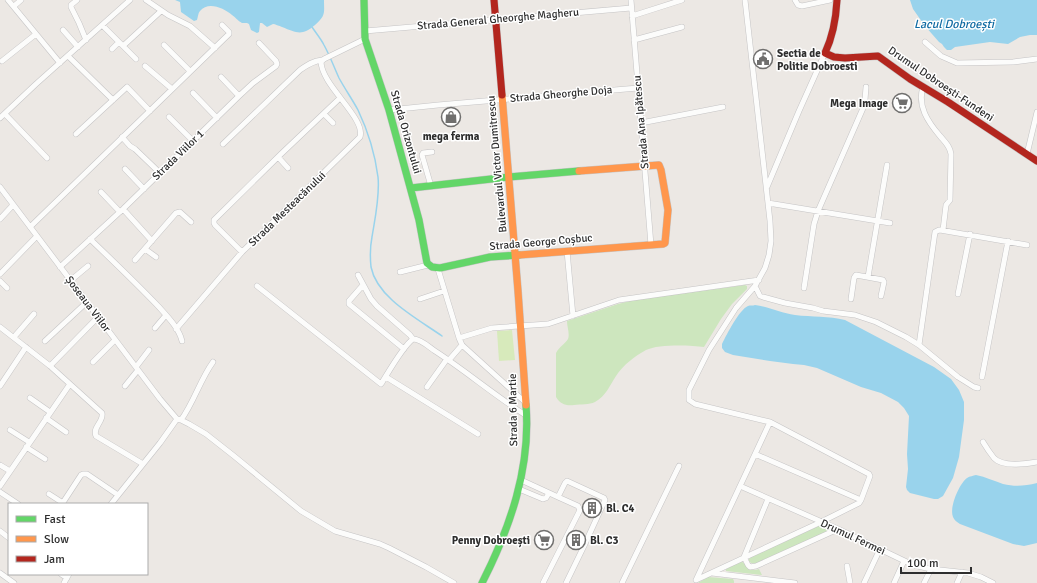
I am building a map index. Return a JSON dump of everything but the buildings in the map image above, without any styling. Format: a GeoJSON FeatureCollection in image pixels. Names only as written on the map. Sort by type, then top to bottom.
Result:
{"type":"FeatureCollection","features":[{"type":"Feature","properties":{"kind":"street"},"geometry":{"type":"LineString","coordinates":[[8,0],[60,63]]}},
{"type":"Feature","properties":{"kind":"street"},"geometry":{"type":"LineString","coordinates":[[14,6],[21,0]]}},
{"type":"Feature","properties":{"kind":"street"},"geometry":{"type":"LineString","coordinates":[[77,0],[71,7],[86,40]]}},
{"type":"Feature","properties":{"kind":"street"},"geometry":{"type":"LineString","coordinates":[[0,118],[130,0]]}},
{"type":"Feature","properties":{"kind":"street"},"geometry":{"type":"LineString","coordinates":[[146,0],[161,11],[190,26],[215,48]]}},
{"type":"Feature","properties":{"kind":"street","name":"Strada Orizontului"},"geometry":{"type":"LineString","coordinates":[[364,0],[365,39],[389,110],[433,267],[444,291],[462,345]]}},
{"type":"Feature","properties":{"kind":"street","name":"Bulevardul Victor Dumitrescu"},"geometry":{"type":"LineString","coordinates":[[494,0],[521,325]]}},
{"type":"Feature","properties":{"kind":"street","name":"Strada Ana Ipătescu"},"geometry":{"type":"LineString","coordinates":[[630,0],[651,245]]}},
{"type":"Feature","properties":{"kind":"street"},"geometry":{"type":"LineString","coordinates":[[632,16],[682,0]]}},
{"type":"Feature","properties":{"kind":"street"},"geometry":{"type":"LineString","coordinates":[[695,582],[744,557],[859,503],[862,500],[869,479],[869,474],[770,422],[694,404],[689,397],[690,387],[708,350],[736,308],[759,280],[765,268],[770,248],[771,233],[768,203],[745,0]]}},
{"type":"Feature","properties":{"kind":"street"},"geometry":{"type":"LineString","coordinates":[[795,0],[802,6],[830,0]]}},
{"type":"Feature","properties":{"kind":"street"},"geometry":{"type":"LineString","coordinates":[[766,188],[830,41],[837,14],[837,0]]}},
{"type":"Feature","properties":{"kind":"street","name":"Strada General Gheorghe Magheru"},"geometry":{"type":"LineString","coordinates":[[365,31],[631,8]]}},
{"type":"Feature","properties":{"kind":"street"},"geometry":{"type":"LineString","coordinates":[[112,49],[121,44],[161,11]]}},
{"type":"Feature","properties":{"kind":"street"},"geometry":{"type":"LineString","coordinates":[[102,25],[136,59]]}},
{"type":"Feature","properties":{"kind":"street"},"geometry":{"type":"LineString","coordinates":[[30,226],[229,34],[222,25]]}},
{"type":"Feature","properties":{"kind":"street"},"geometry":{"type":"LineString","coordinates":[[634,40],[682,27]]}},
{"type":"Feature","properties":{"kind":"street"},"geometry":{"type":"LineString","coordinates":[[63,30],[78,47]]}},
{"type":"Feature","properties":{"kind":"street"},"geometry":{"type":"LineString","coordinates":[[2,61],[36,34]]}},
{"type":"Feature","properties":{"kind":"street"},"geometry":{"type":"LineString","coordinates":[[223,144],[300,70],[313,62],[323,59],[365,39]]}},
{"type":"Feature","properties":{"kind":"street"},"geometry":{"type":"LineString","coordinates":[[925,42],[941,56],[957,63],[1013,62],[1037,59]]}},
{"type":"Feature","properties":{"kind":"street","name":"Strada Viilor 1"},"geometry":{"type":"LineString","coordinates":[[60,267],[144,189],[253,83],[276,66],[275,59],[259,43]]}},
{"type":"Feature","properties":{"kind":"street"},"geometry":{"type":"LineString","coordinates":[[164,45],[190,71]]}},
{"type":"Feature","properties":{"kind":"street","name":"Drumul Dobroești-Fundeni"},"geometry":{"type":"LineString","coordinates":[[825,54],[844,58],[878,56],[910,79],[1037,161]]}},
{"type":"Feature","properties":{"kind":"street"},"geometry":{"type":"LineString","coordinates":[[68,56],[114,100]]}},
{"type":"Feature","properties":{"kind":"street","name":"Strada Mesteacănului"},"geometry":{"type":"LineString","coordinates":[[323,59],[321,65],[323,73],[356,121],[361,132],[360,137],[242,252],[215,225],[213,221],[340,98]]}},
{"type":"Feature","properties":{"kind":"street"},"geometry":{"type":"LineString","coordinates":[[145,66],[172,89]]}},
{"type":"Feature","properties":{"kind":"street"},"geometry":{"type":"LineString","coordinates":[[221,77],[240,96]]}},
{"type":"Feature","properties":{"kind":"street"},"geometry":{"type":"LineString","coordinates":[[76,134],[127,87],[150,111]]}},
{"type":"Feature","properties":{"kind":"street"},"geometry":{"type":"LineString","coordinates":[[804,288],[814,224],[818,211],[865,103],[866,87]]}},
{"type":"Feature","properties":{"kind":"street"},"geometry":{"type":"LineString","coordinates":[[923,87],[921,100],[925,114],[931,125],[948,144],[951,154],[950,200],[946,205],[943,230]]}},
{"type":"Feature","properties":{"kind":"street","name":"Strada Gheorghe Doja"},"geometry":{"type":"LineString","coordinates":[[389,110],[438,104],[638,88]]}},
{"type":"Feature","properties":{"kind":"street"},"geometry":{"type":"LineString","coordinates":[[193,93],[216,118]]}},
{"type":"Feature","properties":{"kind":"street"},"geometry":{"type":"LineString","coordinates":[[641,123],[723,107]]}},
{"type":"Feature","properties":{"kind":"street"},"geometry":{"type":"LineString","coordinates":[[1027,154],[1037,112]]}},
{"type":"Feature","properties":{"kind":"street"},"geometry":{"type":"LineString","coordinates":[[5,114],[47,158]]}},
{"type":"Feature","properties":{"kind":"street"},"geometry":{"type":"LineString","coordinates":[[324,114],[334,123]]}},
{"type":"Feature","properties":{"kind":"street"},"geometry":{"type":"LineString","coordinates":[[169,117],[193,141]]}},
{"type":"Feature","properties":{"kind":"street"},"geometry":{"type":"LineString","coordinates":[[122,137],[160,173]]}},
{"type":"Feature","properties":{"kind":"street"},"geometry":{"type":"LineString","coordinates":[[431,186],[422,155],[423,153],[432,152]]}},
{"type":"Feature","properties":{"kind":"street"},"geometry":{"type":"LineString","coordinates":[[278,157],[288,168]]}},
{"type":"Feature","properties":{"kind":"street"},"geometry":{"type":"LineString","coordinates":[[411,188],[509,177],[659,165],[661,167],[668,210],[666,242],[663,244],[651,245]]}},
{"type":"Feature","properties":{"kind":"street"},"geometry":{"type":"LineString","coordinates":[[868,277],[886,165]]}},
{"type":"Feature","properties":{"kind":"street"},"geometry":{"type":"LineString","coordinates":[[125,169],[144,189]]}},
{"type":"Feature","properties":{"kind":"street","name":"Șoseaua Viilor"},"geometry":{"type":"LineString","coordinates":[[0,187],[160,399],[179,420]]}},
{"type":"Feature","properties":{"kind":"street"},"geometry":{"type":"LineString","coordinates":[[101,192],[152,241]]}},
{"type":"Feature","properties":{"kind":"street"},"geometry":{"type":"LineString","coordinates":[[768,203],[890,223]]}},
{"type":"Feature","properties":{"kind":"street"},"geometry":{"type":"LineString","coordinates":[[0,219],[13,205]]}},
{"type":"Feature","properties":{"kind":"street"},"geometry":{"type":"LineString","coordinates":[[135,260],[170,219],[178,212],[182,213],[192,222]]}},
{"type":"Feature","properties":{"kind":"street"},"geometry":{"type":"LineString","coordinates":[[919,345],[935,232],[938,230],[943,230],[1027,245]]}},
{"type":"Feature","properties":{"kind":"street"},"geometry":{"type":"LineString","coordinates":[[958,294],[970,234]]}},
{"type":"Feature","properties":{"kind":"street"},"geometry":{"type":"LineString","coordinates":[[0,274],[37,236]]}},
{"type":"Feature","properties":{"kind":"street"},"geometry":{"type":"LineString","coordinates":[[90,239],[143,290],[166,315],[180,334],[182,341]]}},
{"type":"Feature","properties":{"kind":"street"},"geometry":{"type":"LineString","coordinates":[[982,377],[1008,241]]}},
{"type":"Feature","properties":{"kind":"street","name":"Strada George Coșbuc"},"geometry":{"type":"LineString","coordinates":[[433,267],[516,255],[651,245]]}},
{"type":"Feature","properties":{"kind":"street"},"geometry":{"type":"LineString","coordinates":[[145,249],[156,257]]}},
{"type":"Feature","properties":{"kind":"street"},"geometry":{"type":"LineString","coordinates":[[567,251],[573,316]]}},
{"type":"Feature","properties":{"kind":"street"},"geometry":{"type":"LineString","coordinates":[[176,329],[242,252]]}},
{"type":"Feature","properties":{"kind":"street"},"geometry":{"type":"LineString","coordinates":[[70,281],[88,266]]}},
{"type":"Feature","properties":{"kind":"street"},"geometry":{"type":"LineString","coordinates":[[400,272],[433,267]]}},
{"type":"Feature","properties":{"kind":"street"},"geometry":{"type":"LineString","coordinates":[[358,275],[371,299],[377,306],[413,339],[422,342],[448,359],[527,416]]}},
{"type":"Feature","properties":{"kind":"street"},"geometry":{"type":"LineString","coordinates":[[851,299],[855,275],[884,280],[881,296]]}},
{"type":"Feature","properties":{"kind":"street"},"geometry":{"type":"LineString","coordinates":[[459,338],[492,328],[548,324],[619,300],[759,280]]}},
{"type":"Feature","properties":{"kind":"street"},"geometry":{"type":"LineString","coordinates":[[0,281],[7,288]]}},
{"type":"Feature","properties":{"kind":"street"},"geometry":{"type":"LineString","coordinates":[[363,285],[348,304],[404,349]]}},
{"type":"Feature","properties":{"kind":"street"},"geometry":{"type":"LineString","coordinates":[[257,286],[381,384],[408,343],[413,339]]}},
{"type":"Feature","properties":{"kind":"street"},"geometry":{"type":"LineString","coordinates":[[755,286],[760,296],[763,297],[823,311],[863,317],[888,327],[919,345],[958,377],[978,388]]}},
{"type":"Feature","properties":{"kind":"street"},"geometry":{"type":"LineString","coordinates":[[420,299],[444,291]]}},
{"type":"Feature","properties":{"kind":"street"},"geometry":{"type":"LineString","coordinates":[[45,341],[87,302]]}},
{"type":"Feature","properties":{"kind":"street"},"geometry":{"type":"LineString","coordinates":[[14,337],[34,314]]}},
{"type":"Feature","properties":{"kind":"street"},"geometry":{"type":"LineString","coordinates":[[154,328],[166,315]]}},
{"type":"Feature","properties":{"kind":"street"},"geometry":{"type":"LineString","coordinates":[[50,366],[98,316]]}},
{"type":"Feature","properties":{"kind":"street","name":"Strada 6 Martie"},"geometry":{"type":"LineString","coordinates":[[482,583],[494,562],[516,505],[525,458],[527,416],[521,325]]}},
{"type":"Feature","properties":{"kind":"street"},"geometry":{"type":"LineString","coordinates":[[0,327],[50,366],[102,413],[103,418],[95,430],[96,436],[143,464]]}},
{"type":"Feature","properties":{"kind":"street"},"geometry":{"type":"LineString","coordinates":[[93,362],[115,340]]}},
{"type":"Feature","properties":{"kind":"street"},"geometry":{"type":"LineString","coordinates":[[427,387],[448,359],[462,345],[526,403]]}},
{"type":"Feature","properties":{"kind":"street"},"geometry":{"type":"LineString","coordinates":[[0,386],[26,347]]}},
{"type":"Feature","properties":{"kind":"street"},"geometry":{"type":"LineString","coordinates":[[125,386],[149,350]]}},
{"type":"Feature","properties":{"kind":"street"},"geometry":{"type":"LineString","coordinates":[[112,503],[190,405],[203,378],[213,362]]}},
{"type":"Feature","properties":{"kind":"street"},"geometry":{"type":"LineString","coordinates":[[386,377],[478,434]]}},
{"type":"Feature","properties":{"kind":"street"},"geometry":{"type":"LineString","coordinates":[[0,486],[70,384]]}},
{"type":"Feature","properties":{"kind":"street"},"geometry":{"type":"LineString","coordinates":[[30,398],[50,412]]}},
{"type":"Feature","properties":{"kind":"street"},"geometry":{"type":"LineString","coordinates":[[46,418],[66,432]]}},
{"type":"Feature","properties":{"kind":"street"},"geometry":{"type":"LineString","coordinates":[[179,420],[198,429],[216,441],[301,511],[335,531],[389,548],[454,583]]}},
{"type":"Feature","properties":{"kind":"street"},"geometry":{"type":"LineString","coordinates":[[695,582],[770,422]]}},
{"type":"Feature","properties":{"kind":"street"},"geometry":{"type":"LineString","coordinates":[[10,430],[45,459]]}},
{"type":"Feature","properties":{"kind":"street"},"geometry":{"type":"LineString","coordinates":[[983,442],[994,458],[998,461],[1009,464],[1037,462]]}},
{"type":"Feature","properties":{"kind":"street"},"geometry":{"type":"LineString","coordinates":[[755,454],[862,500]]}},
{"type":"Feature","properties":{"kind":"street"},"geometry":{"type":"LineString","coordinates":[[0,465],[10,471]]}},
{"type":"Feature","properties":{"kind":"street"},"geometry":{"type":"LineString","coordinates":[[622,583],[679,466]]}},
{"type":"Feature","properties":{"kind":"street"},"geometry":{"type":"LineString","coordinates":[[49,494],[63,503],[81,475],[87,474],[118,495]]}},
{"type":"Feature","properties":{"kind":"street"},"geometry":{"type":"LineString","coordinates":[[521,480],[578,506],[580,510],[543,583]]}},
{"type":"Feature","properties":{"kind":"street"},"geometry":{"type":"LineString","coordinates":[[558,497],[567,481],[604,498],[605,500],[566,583]]}},
{"type":"Feature","properties":{"kind":"street","name":"Drumul Fermei"},"geometry":{"type":"LineString","coordinates":[[740,486],[838,529],[913,565],[931,569],[962,572],[975,575],[993,583]]}},
{"type":"Feature","properties":{"kind":"street"},"geometry":{"type":"LineString","coordinates":[[519,489],[543,499],[546,498],[549,493]]}},
{"type":"Feature","properties":{"kind":"street"},"geometry":{"type":"LineString","coordinates":[[0,492],[16,503]]}},
{"type":"Feature","properties":{"kind":"street"},"geometry":{"type":"LineString","coordinates":[[744,557],[768,499]]}},
{"type":"Feature","properties":{"kind":"street"},"geometry":{"type":"LineString","coordinates":[[744,557],[749,566],[754,567],[838,529]]}},
{"type":"Feature","properties":{"kind":"street"},"geometry":{"type":"LineString","coordinates":[[864,583],[880,549]]}},
{"type":"Feature","properties":{"kind":"street"},"geometry":{"type":"LineString","coordinates":[[894,583],[904,561]]}},
{"type":"Feature","properties":{"kind":"street"},"geometry":{"type":"LineString","coordinates":[[847,566],[850,583]]}},
{"type":"Feature","properties":{"kind":"street"},"geometry":{"type":"LineString","coordinates":[[924,583],[931,569]]}},
{"type":"Feature","properties":{"kind":"street"},"geometry":{"type":"LineString","coordinates":[[957,583],[962,572]]}},
{"type":"Feature","properties":{"kind":"street"},"geometry":{"type":"LineString","coordinates":[[0,573],[14,583]]}},
{"type":"Feature","properties":{"kind":"street"},"geometry":{"type":"LineString","coordinates":[[711,573],[795,583]]}},
{"type":"Feature","properties":{"kind":"street"},"geometry":{"type":"LineString","coordinates":[[745,583],[746,577]]}},
{"type":"Feature","properties":{"kind":"green space"},"geometry":{"type":"Polygon","coordinates":[[[745,285],[747,286],[747,289],[732,304],[704,347],[683,345],[658,347],[646,350],[634,358],[619,372],[605,394],[593,403],[566,405],[561,403],[556,397],[556,353],[568,339],[569,335],[567,321],[634,300],[745,285]]]}},
{"type":"Feature","properties":{"kind":"green space"},"geometry":{"type":"Polygon","coordinates":[[[512,330],[515,360],[499,361],[497,331],[512,330]]]}},
{"type":"Feature","properties":{"kind":"green space"},"geometry":{"type":"Polygon","coordinates":[[[823,524],[832,529],[756,564],[749,561],[751,557],[823,524]]]}},
{"type":"Feature","properties":{"kind":"green space"},"geometry":{"type":"Polygon","coordinates":[[[740,561],[750,569],[759,569],[762,575],[726,571],[726,569],[740,561]]]}},
{"type":"Feature","properties":{"kind":"green space"},"geometry":{"type":"Polygon","coordinates":[[[708,577],[733,579],[734,583],[698,583],[708,577]]]}},
{"type":"Feature","properties":{"kind":"water"},"geometry":{"type":"Polygon","coordinates":[[[175,0],[324,0],[324,11],[319,22],[303,32],[296,32],[274,24],[267,27],[260,23],[259,32],[257,33],[251,30],[249,24],[242,23],[229,12],[212,6],[203,8],[199,12],[197,20],[194,21],[181,12],[180,2],[175,0]]]}},
{"type":"Feature","properties":{"kind":"water","name":"Lacul Dobroești"},"geometry":{"type":"Polygon","coordinates":[[[910,0],[1037,0],[1037,35],[1020,37],[1008,44],[990,42],[955,47],[951,50],[947,50],[925,26],[913,9],[910,0]]]}},
{"type":"Feature","properties":{"kind":"water"},"geometry":{"type":"Polygon","coordinates":[[[755,305],[795,315],[845,320],[934,367],[951,379],[959,390],[964,402],[964,420],[959,457],[953,478],[943,496],[938,499],[934,499],[910,493],[907,490],[909,416],[898,402],[881,393],[861,387],[817,368],[733,355],[725,352],[722,348],[722,344],[741,312],[749,306],[755,305]]]}},
{"type":"Feature","properties":{"kind":"water"},"geometry":{"type":"Polygon","coordinates":[[[976,475],[1012,486],[1037,483],[1037,543],[1024,546],[1013,544],[960,524],[955,520],[952,513],[952,508],[958,491],[967,478],[976,475]]]}},
{"type":"Feature","properties":{"kind":"waterway"},"geometry":{"type":"LineString","coordinates":[[312,27],[323,43],[339,78],[358,110],[373,151],[378,177],[377,207],[370,252],[371,267],[375,278],[381,288],[400,307],[442,336]]}},
{"type":"Feature","properties":{"kind":"traffic: fast"},"geometry":{"type":"LineString","coordinates":[[364,0],[365,39],[389,110],[419,220],[427,263],[432,267],[440,268],[490,257],[519,255]]}},
{"type":"Feature","properties":{"kind":"traffic: fast"},"geometry":{"type":"LineString","coordinates":[[411,188],[579,171]]}},
{"type":"Feature","properties":{"kind":"traffic: fast"},"geometry":{"type":"LineString","coordinates":[[482,583],[510,519],[522,475],[527,428],[526,405]]}},
{"type":"Feature","properties":{"kind":"traffic: slow"},"geometry":{"type":"LineString","coordinates":[[502,95],[526,405]]}},
{"type":"Feature","properties":{"kind":"traffic: slow"},"geometry":{"type":"LineString","coordinates":[[519,255],[665,243],[668,210],[659,165],[579,171]]}},
{"type":"Feature","properties":{"kind":"traffic: jam"},"geometry":{"type":"LineString","coordinates":[[494,0],[502,95]]}},
{"type":"Feature","properties":{"kind":"traffic: jam"},"geometry":{"type":"LineString","coordinates":[[837,0],[834,27],[825,53],[834,57],[845,58],[878,56],[910,79],[948,102],[1037,161]]}},
{"type":"Feature","properties":{"kind":"place","name":"Sectia de Politie Dobroesti"},"geometry":{"type":"Point","coordinates":[763,59]}},
{"type":"Feature","properties":{"kind":"place","name":"Mega Image"},"geometry":{"type":"Point","coordinates":[902,103]}},
{"type":"Feature","properties":{"kind":"place","name":"mega ferma"},"geometry":{"type":"Point","coordinates":[451,117]}},
{"type":"Feature","properties":{"kind":"place","name":"Bl. C4"},"geometry":{"type":"Point","coordinates":[592,508]}},
{"type":"Feature","properties":{"kind":"place","name":"Penny Dobroești"},"geometry":{"type":"Point","coordinates":[544,540]}},
{"type":"Feature","properties":{"kind":"place","name":"Bl. C3"},"geometry":{"type":"Point","coordinates":[576,540]}}]}
